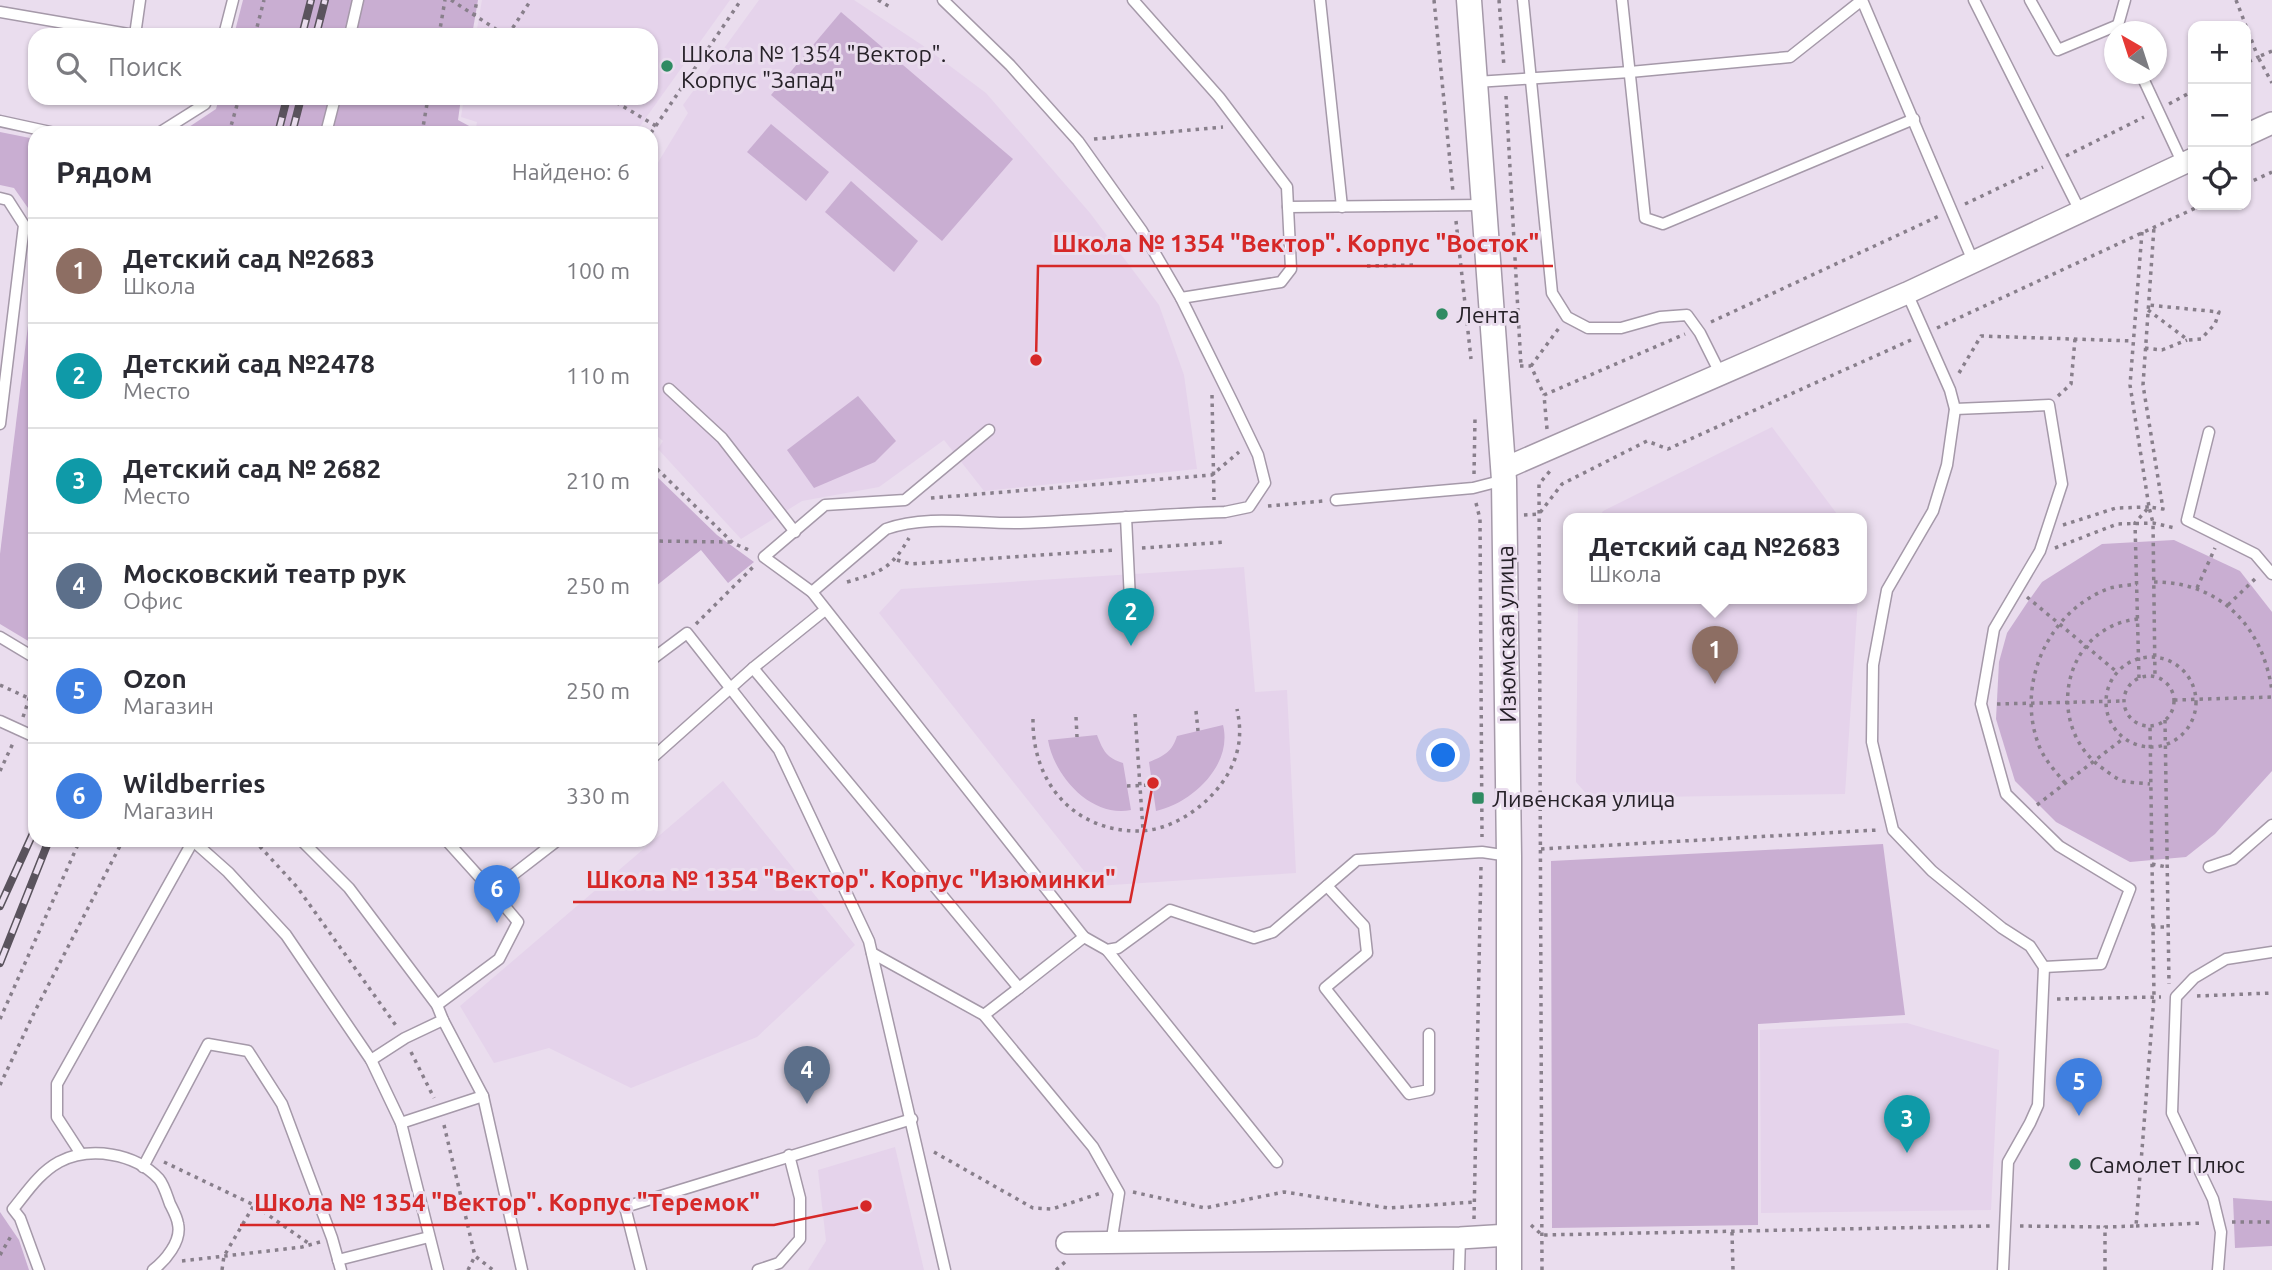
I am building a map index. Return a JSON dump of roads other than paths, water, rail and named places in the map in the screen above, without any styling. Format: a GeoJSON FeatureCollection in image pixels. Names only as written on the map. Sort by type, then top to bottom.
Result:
{"type":"FeatureCollection","features":[{"type":"Feature","properties":{"kind":"street","name":"Изюмская улица"},"geometry":{"type":"LineString","coordinates":[[1469,0],[1504,474],[1492,518],[1509,856],[1509,1270]]}},
{"type":"Feature","properties":{"kind":"street"},"geometry":{"type":"LineString","coordinates":[[2251,133],[2272,123]]}},
{"type":"Feature","properties":{"kind":"street"},"geometry":{"type":"LineString","coordinates":[[1504,474],[1550,449],[1907,293],[2188,162]]}},
{"type":"Feature","properties":{"kind":"street"},"geometry":{"type":"LineString","coordinates":[[1067,1243],[1111,1244],[1509,1228]]}},
{"type":"Feature","properties":{"kind":"lane"},"geometry":{"type":"LineString","coordinates":[[135,28],[140,0]]}},
{"type":"Feature","properties":{"kind":"lane"},"geometry":{"type":"LineString","coordinates":[[226,28],[233,0]]}},
{"type":"Feature","properties":{"kind":"lane"},"geometry":{"type":"LineString","coordinates":[[352,28],[358,0]]}},
{"type":"Feature","properties":{"kind":"lane"},"geometry":{"type":"LineString","coordinates":[[812,592],[886,529],[898,525],[923,522],[1019,523],[1215,512],[1249,507],[1265,483],[1252,442],[1181,298],[1142,231],[1078,141],[1010,65],[943,0]]}},
{"type":"Feature","properties":{"kind":"lane"},"geometry":{"type":"LineString","coordinates":[[1133,0],[1242,125],[1287,187],[1291,269],[1281,282],[1181,298]]}},
{"type":"Feature","properties":{"kind":"lane"},"geometry":{"type":"LineString","coordinates":[[1320,0],[1342,207]]}},
{"type":"Feature","properties":{"kind":"lane"},"geometry":{"type":"LineString","coordinates":[[1523,0],[1552,293],[1567,317],[1588,328],[1621,328],[1660,317],[1687,315],[1721,375]]}},
{"type":"Feature","properties":{"kind":"lane"},"geometry":{"type":"LineString","coordinates":[[1622,0],[1645,218],[1663,224],[1914,119]]}},
{"type":"Feature","properties":{"kind":"lane"},"geometry":{"type":"LineString","coordinates":[[1476,82],[1630,72],[1790,57],[1862,0],[1973,261]]}},
{"type":"Feature","properties":{"kind":"lane"},"geometry":{"type":"LineString","coordinates":[[1974,0],[2080,211]]}},
{"type":"Feature","properties":{"kind":"lane"},"geometry":{"type":"LineString","coordinates":[[2030,0],[2057,50],[2104,34]]}},
{"type":"Feature","properties":{"kind":"lane"},"geometry":{"type":"LineString","coordinates":[[2121,21],[2125,0]]}},
{"type":"Feature","properties":{"kind":"lane"},"geometry":{"type":"LineString","coordinates":[[0,12],[93,28]]}},
{"type":"Feature","properties":{"kind":"lane"},"geometry":{"type":"LineString","coordinates":[[2146,84],[2188,162]]}},
{"type":"Feature","properties":{"kind":"lane"},"geometry":{"type":"LineString","coordinates":[[170,126],[203,105]]}},
{"type":"Feature","properties":{"kind":"lane"},"geometry":{"type":"LineString","coordinates":[[328,126],[333,105]]}},
{"type":"Feature","properties":{"kind":"lane"},"geometry":{"type":"LineString","coordinates":[[0,121],[28,127]]}},
{"type":"Feature","properties":{"kind":"lane"},"geometry":{"type":"LineString","coordinates":[[0,198],[8,200],[24,225],[0,424]]}},
{"type":"Feature","properties":{"kind":"lane"},"geometry":{"type":"LineString","coordinates":[[1288,207],[1484,205]]}},
{"type":"Feature","properties":{"kind":"lane"},"geometry":{"type":"LineString","coordinates":[[1907,293],[1950,390],[1955,409],[1947,465],[1933,511],[1887,590],[1873,665],[1872,742],[1893,830],[1932,871],[2002,928],[2030,946],[2044,967],[2038,1105],[2008,1162],[2003,1270]]}},
{"type":"Feature","properties":{"kind":"lane"},"geometry":{"type":"LineString","coordinates":[[668,389],[722,438],[794,532]]}},
{"type":"Feature","properties":{"kind":"lane"},"geometry":{"type":"LineString","coordinates":[[1955,409],[2049,405],[2062,484],[2040,551],[1994,629],[1981,704],[2006,794],[2059,846],[2130,889],[2101,964],[2044,967]]}},
{"type":"Feature","properties":{"kind":"lane"},"geometry":{"type":"LineString","coordinates":[[989,430],[905,500],[825,505],[764,557],[812,592],[1084,937],[1107,950],[1277,1162]]}},
{"type":"Feature","properties":{"kind":"lane"},"geometry":{"type":"LineString","coordinates":[[2209,432],[2187,520],[2255,554],[2269,571]]}},
{"type":"Feature","properties":{"kind":"lane"},"geometry":{"type":"LineString","coordinates":[[1336,500],[1473,488],[1504,474]]}},
{"type":"Feature","properties":{"kind":"lane"},"geometry":{"type":"LineString","coordinates":[[1126,517],[1131,621]]}},
{"type":"Feature","properties":{"kind":"lane"},"geometry":{"type":"LineString","coordinates":[[658,754],[753,668],[825,610]]}},
{"type":"Feature","properties":{"kind":"lane"},"geometry":{"type":"LineString","coordinates":[[658,655],[687,633],[779,750],[869,941],[945,1270]]}},
{"type":"Feature","properties":{"kind":"lane"},"geometry":{"type":"LineString","coordinates":[[0,637],[28,654]]}},
{"type":"Feature","properties":{"kind":"lane"},"geometry":{"type":"LineString","coordinates":[[753,668],[1019,988]]}},
{"type":"Feature","properties":{"kind":"lane"},"geometry":{"type":"LineString","coordinates":[[0,721],[28,734]]}},
{"type":"Feature","properties":{"kind":"lane"},"geometry":{"type":"LineString","coordinates":[[2209,867],[2233,859],[2272,825]]}},
{"type":"Feature","properties":{"kind":"lane"},"geometry":{"type":"LineString","coordinates":[[80,1154],[57,1117],[57,1084],[188,847]]}},
{"type":"Feature","properties":{"kind":"lane"},"geometry":{"type":"LineString","coordinates":[[200,847],[228,872],[286,935],[371,1059],[401,1123],[438,1270]]}},
{"type":"Feature","properties":{"kind":"lane"},"geometry":{"type":"LineString","coordinates":[[308,847],[349,888],[437,1005],[483,1096],[522,1270]]}},
{"type":"Feature","properties":{"kind":"lane"},"geometry":{"type":"LineString","coordinates":[[437,1005],[499,959],[518,922],[452,847]]}},
{"type":"Feature","properties":{"kind":"lane"},"geometry":{"type":"LineString","coordinates":[[492,891],[549,847]]}},
{"type":"Feature","properties":{"kind":"lane"},"geometry":{"type":"LineString","coordinates":[[1107,950],[1118,948],[1170,910],[1254,938],[1273,932],[1357,860],[1482,852],[1509,856]]}},
{"type":"Feature","properties":{"kind":"lane"},"geometry":{"type":"LineString","coordinates":[[1327,886],[1364,926],[1367,953],[1325,988],[1409,1094],[1429,1090],[1429,1034]]}},
{"type":"Feature","properties":{"kind":"lane"},"geometry":{"type":"LineString","coordinates":[[985,1015],[1084,937]]}},
{"type":"Feature","properties":{"kind":"lane"},"geometry":{"type":"LineString","coordinates":[[2218,1270],[2221,1232],[2213,1199],[2172,1113],[2176,997],[2194,978],[2226,958],[2272,952]]}},
{"type":"Feature","properties":{"kind":"lane"},"geometry":{"type":"LineString","coordinates":[[872,953],[985,1015],[1093,1147],[1119,1193],[1111,1244]]}},
{"type":"Feature","properties":{"kind":"lane"},"geometry":{"type":"LineString","coordinates":[[371,1059],[405,1038],[443,1020]]}},
{"type":"Feature","properties":{"kind":"lane"},"geometry":{"type":"LineString","coordinates":[[143,1167],[208,1044],[248,1051],[282,1104],[340,1265],[429,1237]]}},
{"type":"Feature","properties":{"kind":"lane"},"geometry":{"type":"LineString","coordinates":[[401,1123],[483,1096]]}},
{"type":"Feature","properties":{"kind":"lane"},"geometry":{"type":"LineString","coordinates":[[641,1270],[625,1207],[912,1119]]}},
{"type":"Feature","properties":{"kind":"lane"},"geometry":{"type":"LineString","coordinates":[[38,1270],[20,1218],[13,1209],[43,1173],[59,1162],[80,1154],[101,1153],[120,1157],[143,1167],[160,1181],[179,1227],[174,1244],[165,1259],[153,1270]]}},
{"type":"Feature","properties":{"kind":"lane"},"geometry":{"type":"LineString","coordinates":[[758,1270],[779,1264],[800,1239],[800,1198],[789,1155]]}},
{"type":"Feature","properties":{"kind":"lane"},"geometry":{"type":"LineString","coordinates":[[1459,1270],[1469,1231]]}},
{"type":"Feature","properties":{"kind":"railway"},"geometry":{"type":"LineString","coordinates":[[304,28],[311,0]]}},
{"type":"Feature","properties":{"kind":"railway"},"geometry":{"type":"LineString","coordinates":[[318,28],[325,0]]}},
{"type":"Feature","properties":{"kind":"railway"},"geometry":{"type":"LineString","coordinates":[[280,126],[285,105]]}},
{"type":"Feature","properties":{"kind":"railway"},"geometry":{"type":"LineString","coordinates":[[294,126],[299,105]]}},
{"type":"Feature","properties":{"kind":"railway"},"geometry":{"type":"LineString","coordinates":[[0,906],[28,844]]}},
{"type":"Feature","properties":{"kind":"railway"},"geometry":{"type":"LineString","coordinates":[[0,963],[46,847]]}},
{"type":"Feature","properties":{"kind":"place","name":"Школа № 1354 \"Вектор\". Корпус \"Запад\""},"geometry":{"type":"Point","coordinates":[667,66]}},
{"type":"Feature","properties":{"kind":"place","name":"Лента"},"geometry":{"type":"Point","coordinates":[1442,314]}},
{"type":"Feature","properties":{"kind":"place","name":"Школа № 1354 \"Вектор\". Корпус \"Восток\""},"geometry":{"type":"Point","coordinates":[1036,360]}},
{"type":"Feature","properties":{"kind":"place","name":"Детский сад №2478"},"geometry":{"type":"Point","coordinates":[1131,646]}},
{"type":"Feature","properties":{"kind":"place","name":"Детский сад №2683"},"geometry":{"type":"Point","coordinates":[1715,684]}},
{"type":"Feature","properties":{"kind":"place","name":"Школа № 1354 \"Вектор\". Корпус \"Изюминки\""},"geometry":{"type":"Point","coordinates":[1153,783]}},
{"type":"Feature","properties":{"kind":"place","name":"Ливенская улица"},"geometry":{"type":"Point","coordinates":[1478,798]}},
{"type":"Feature","properties":{"kind":"place","name":"Wildberries"},"geometry":{"type":"Point","coordinates":[497,923]}},
{"type":"Feature","properties":{"kind":"place","name":"Московский театр рук"},"geometry":{"type":"Point","coordinates":[807,1104]}},
{"type":"Feature","properties":{"kind":"place","name":"Ozon"},"geometry":{"type":"Point","coordinates":[2079,1116]}},
{"type":"Feature","properties":{"kind":"place","name":"Детский сад № 2682"},"geometry":{"type":"Point","coordinates":[1907,1153]}},
{"type":"Feature","properties":{"kind":"place","name":"Самолет Плюс"},"geometry":{"type":"Point","coordinates":[2075,1164]}},
{"type":"Feature","properties":{"kind":"place","name":"Школа № 1354 \"Вектор\". Корпус \"Теремок\""},"geometry":{"type":"Point","coordinates":[866,1206]}}]}
